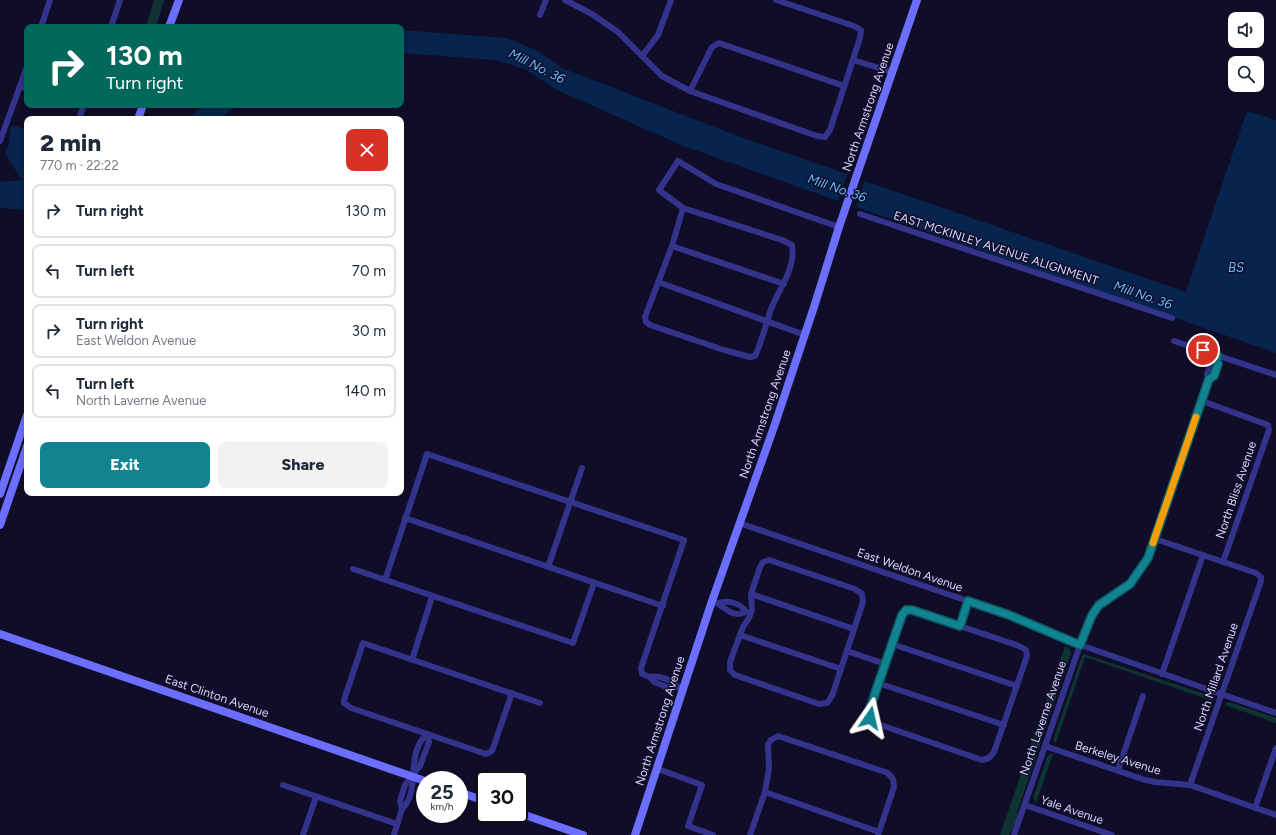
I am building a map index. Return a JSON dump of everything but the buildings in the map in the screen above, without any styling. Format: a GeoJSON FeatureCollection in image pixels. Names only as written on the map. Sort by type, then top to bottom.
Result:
{"type":"FeatureCollection","features":[{"type":"Feature","properties":{"kind":"street"},"geometry":{"type":"LineString","coordinates":[[42,24],[50,0]]}},
{"type":"Feature","properties":{"kind":"street"},"geometry":{"type":"LineString","coordinates":[[112,24],[120,0]]}},
{"type":"Feature","properties":{"kind":"street"},"geometry":{"type":"LineString","coordinates":[[170,24],[179,0]]}},
{"type":"Feature","properties":{"kind":"street"},"geometry":{"type":"LineString","coordinates":[[540,15],[546,0]]}},
{"type":"Feature","properties":{"kind":"street"},"geometry":{"type":"LineString","coordinates":[[565,0],[592,14],[618,32],[662,76],[690,91],[825,138],[830,130],[853,60],[861,30],[854,26],[779,0]]}},
{"type":"Feature","properties":{"kind":"street"},"geometry":{"type":"LineString","coordinates":[[642,56],[658,35],[671,0]]}},
{"type":"Feature","properties":{"kind":"street","name":"North Armstrong Avenue"},"geometry":{"type":"LineString","coordinates":[[635,835],[658,769],[680,688],[715,602],[739,523],[805,335],[839,227],[917,0]]}},
{"type":"Feature","properties":{"kind":"street"},"geometry":{"type":"LineString","coordinates":[[690,91],[712,47],[719,42],[844,86]]}},
{"type":"Feature","properties":{"kind":"street"},"geometry":{"type":"LineString","coordinates":[[853,60],[892,72]]}},
{"type":"Feature","properties":{"kind":"street"},"geometry":{"type":"LineString","coordinates":[[0,141],[24,75]]}},
{"type":"Feature","properties":{"kind":"street"},"geometry":{"type":"LineString","coordinates":[[20,86],[24,88]]}},
{"type":"Feature","properties":{"kind":"street"},"geometry":{"type":"LineString","coordinates":[[683,208],[672,246],[645,317],[650,325],[750,357],[755,356],[766,322],[784,284],[792,260],[792,246],[782,240],[683,208],[658,190],[678,161],[716,184],[839,227]]}},
{"type":"Feature","properties":{"kind":"street","name":"EAST MCKINLEY AVENUE ALIGNMENT"},"geometry":{"type":"LineString","coordinates":[[860,214],[1172,318]]}},
{"type":"Feature","properties":{"kind":"street"},"geometry":{"type":"LineString","coordinates":[[672,246],[784,284]]}},
{"type":"Feature","properties":{"kind":"street"},"geometry":{"type":"LineString","coordinates":[[658,282],[805,335]]}},
{"type":"Feature","properties":{"kind":"street"},"geometry":{"type":"LineString","coordinates":[[1174,341],[1217,358],[1276,375]]}},
{"type":"Feature","properties":{"kind":"street","name":"North Laverne Avenue"},"geometry":{"type":"LineString","coordinates":[[1014,835],[1080,645],[1092,615],[1099,605],[1130,584],[1148,558],[1209,379],[1214,376],[1218,364],[1217,358]]}},
{"type":"Feature","properties":{"kind":"street","name":"North Bliss Avenue"},"geometry":{"type":"LineString","coordinates":[[1202,401],[1268,426],[1269,430],[1223,562]]}},
{"type":"Feature","properties":{"kind":"street"},"geometry":{"type":"LineString","coordinates":[[0,494],[24,423]]}},
{"type":"Feature","properties":{"kind":"street"},"geometry":{"type":"LineString","coordinates":[[385,580],[427,454],[684,540],[641,668],[642,674],[650,677],[654,682],[672,689],[680,688]]}},
{"type":"Feature","properties":{"kind":"street"},"geometry":{"type":"LineString","coordinates":[[0,525],[24,455]]}},
{"type":"Feature","properties":{"kind":"street"},"geometry":{"type":"LineString","coordinates":[[548,567],[582,468]]}},
{"type":"Feature","properties":{"kind":"street"},"geometry":{"type":"LineString","coordinates":[[405,518],[663,606]]}},
{"type":"Feature","properties":{"kind":"street","name":"East Weldon Avenue"},"geometry":{"type":"LineString","coordinates":[[739,523],[1009,615],[1080,645],[1276,713]]}},
{"type":"Feature","properties":{"kind":"street"},"geometry":{"type":"LineString","coordinates":[[1155,539],[1223,562]]}},
{"type":"Feature","properties":{"kind":"street"},"geometry":{"type":"LineString","coordinates":[[1162,674],[1203,555]]}},
{"type":"Feature","properties":{"kind":"street"},"geometry":{"type":"LineString","coordinates":[[769,560],[855,589],[862,594],[863,602],[841,669],[830,699],[827,703],[819,704],[735,675],[730,670],[730,662],[748,613],[751,594],[760,567],[763,562],[769,560]]}},
{"type":"Feature","properties":{"kind":"street","name":"North Millard Avenue"},"geometry":{"type":"LineString","coordinates":[[1190,785],[1261,581],[1261,577],[1256,573],[1223,562]]}},
{"type":"Feature","properties":{"kind":"street"},"geometry":{"type":"LineString","coordinates":[[353,569],[573,643],[594,583]]}},
{"type":"Feature","properties":{"kind":"street"},"geometry":{"type":"LineString","coordinates":[[751,594],[854,629]]}},
{"type":"Feature","properties":{"kind":"street"},"geometry":{"type":"LineString","coordinates":[[412,660],[432,596]]}},
{"type":"Feature","properties":{"kind":"street"},"geometry":{"type":"LineString","coordinates":[[715,602],[726,601],[743,607],[748,613]]}},
{"type":"Feature","properties":{"kind":"street"},"geometry":{"type":"LineString","coordinates":[[960,626],[968,601]]}},
{"type":"Feature","properties":{"kind":"street"},"geometry":{"type":"LineString","coordinates":[[715,602],[724,610],[739,615],[748,613]]}},
{"type":"Feature","properties":{"kind":"street"},"geometry":{"type":"LineString","coordinates":[[734,613],[737,605]]}},
{"type":"Feature","properties":{"kind":"street"},"geometry":{"type":"LineString","coordinates":[[906,610],[912,610],[1019,646],[1026,650],[1027,656],[1004,725],[994,752],[989,758],[982,760],[875,723],[870,718],[869,711],[892,644],[902,615],[906,610]]}},
{"type":"Feature","properties":{"kind":"street","name":"East Clinton Avenue"},"geometry":{"type":"LineString","coordinates":[[0,634],[416,778]]}},
{"type":"Feature","properties":{"kind":"street"},"geometry":{"type":"LineString","coordinates":[[740,635],[841,669]]}},
{"type":"Feature","properties":{"kind":"street"},"geometry":{"type":"LineString","coordinates":[[512,693],[494,746],[489,754],[482,753],[351,708],[344,703],[363,643],[512,693],[540,703]]}},
{"type":"Feature","properties":{"kind":"street"},"geometry":{"type":"LineString","coordinates":[[892,644],[1017,686]]}},
{"type":"Feature","properties":{"kind":"street"},"geometry":{"type":"LineString","coordinates":[[847,651],[885,664]]}},
{"type":"Feature","properties":{"kind":"street"},"geometry":{"type":"LineString","coordinates":[[878,683],[1004,725]]}},
{"type":"Feature","properties":{"kind":"street"},"geometry":{"type":"LineString","coordinates":[[1118,770],[1143,696]]}},
{"type":"Feature","properties":{"kind":"street"},"geometry":{"type":"LineString","coordinates":[[394,835],[402,809],[408,804],[413,787],[412,777],[420,766],[428,742],[427,734]]}},
{"type":"Feature","properties":{"kind":"street"},"geometry":{"type":"LineString","coordinates":[[750,835],[765,792],[769,768],[768,744],[771,740],[778,736],[888,773],[893,779],[894,787],[878,834],[765,792]]}},
{"type":"Feature","properties":{"kind":"street","name":"Berkeley Avenue"},"geometry":{"type":"LineString","coordinates":[[1045,746],[1155,782],[1190,785],[1276,815]]}},
{"type":"Feature","properties":{"kind":"street"},"geometry":{"type":"LineString","coordinates":[[1255,808],[1276,748]]}},
{"type":"Feature","properties":{"kind":"street"},"geometry":{"type":"LineString","coordinates":[[658,769],[702,785],[688,826],[713,835]]}},
{"type":"Feature","properties":{"kind":"street"},"geometry":{"type":"LineString","coordinates":[[283,785],[397,824]]}},
{"type":"Feature","properties":{"kind":"street"},"geometry":{"type":"LineString","coordinates":[[303,835],[316,797]]}},
{"type":"Feature","properties":{"kind":"street","name":"Yale Avenue"},"geometry":{"type":"LineString","coordinates":[[1025,805],[1112,835]]}},
{"type":"Feature","properties":{"kind":"street"},"geometry":{"type":"LineString","coordinates":[[528,816],[583,835]]}},
{"type":"Feature","properties":{"kind":"green space"},"geometry":{"type":"Polygon","coordinates":[[[154,0],[164,0],[157,24],[147,24],[154,0]]]}},
{"type":"Feature","properties":{"kind":"green space"},"geometry":{"type":"Polygon","coordinates":[[[1065,646],[1069,648],[1071,653],[1017,813],[1016,822],[1009,835],[1000,835],[1065,646]]]}},
{"type":"Feature","properties":{"kind":"green space"},"geometry":{"type":"Polygon","coordinates":[[[1084,654],[1211,696],[1213,701],[1085,657],[1056,743],[1054,741],[1054,737],[1082,656],[1084,654]]]}},
{"type":"Feature","properties":{"kind":"green space"},"geometry":{"type":"Polygon","coordinates":[[[1230,702],[1276,718],[1276,723],[1225,705],[1226,703],[1230,702]]]}},
{"type":"Feature","properties":{"kind":"green space"},"geometry":{"type":"Polygon","coordinates":[[[1050,754],[1053,754],[1036,803],[1033,798],[1047,757],[1050,754]]]}},
{"type":"Feature","properties":{"kind":"water"},"geometry":{"type":"Polygon","coordinates":[[[404,30],[506,38],[536,50],[562,68],[735,135],[847,174],[838,201],[681,145],[555,89],[525,69],[495,60],[404,53],[404,30]]]}},
{"type":"Feature","properties":{"kind":"water"},"geometry":{"type":"Polygon","coordinates":[[[200,108],[233,108],[224,116],[191,116],[200,108]]]}},
{"type":"Feature","properties":{"kind":"water","name":"BS"},"geometry":{"type":"Polygon","coordinates":[[[1247,111],[1276,120],[1276,353],[856,207],[865,181],[1186,292],[1247,111]]]}},
{"type":"Feature","properties":{"kind":"water"},"geometry":{"type":"Polygon","coordinates":[[[12,125],[24,129],[24,210],[0,208],[0,182],[22,180],[5,154],[8,147],[12,125]]]}},
{"type":"Feature","properties":{"kind":"waterway","name":"Mill No. 36"},"geometry":{"type":"LineString","coordinates":[[835,188],[866,199]]}},
{"type":"Feature","properties":{"kind":"slow traffic"},"geometry":{"type":"LineString","coordinates":[[1153,543],[1196,417]]}},
{"type":"Feature","properties":{"kind":"route"},"geometry":{"type":"LineString","coordinates":[[870,718],[869,711],[902,615],[906,610],[912,610],[960,626],[968,601],[1009,615],[1080,645],[1092,615],[1099,605],[1130,584],[1141,571],[1148,558],[1209,379],[1214,376],[1218,364],[1216,360],[1218,356],[1203,350]]}}]}
